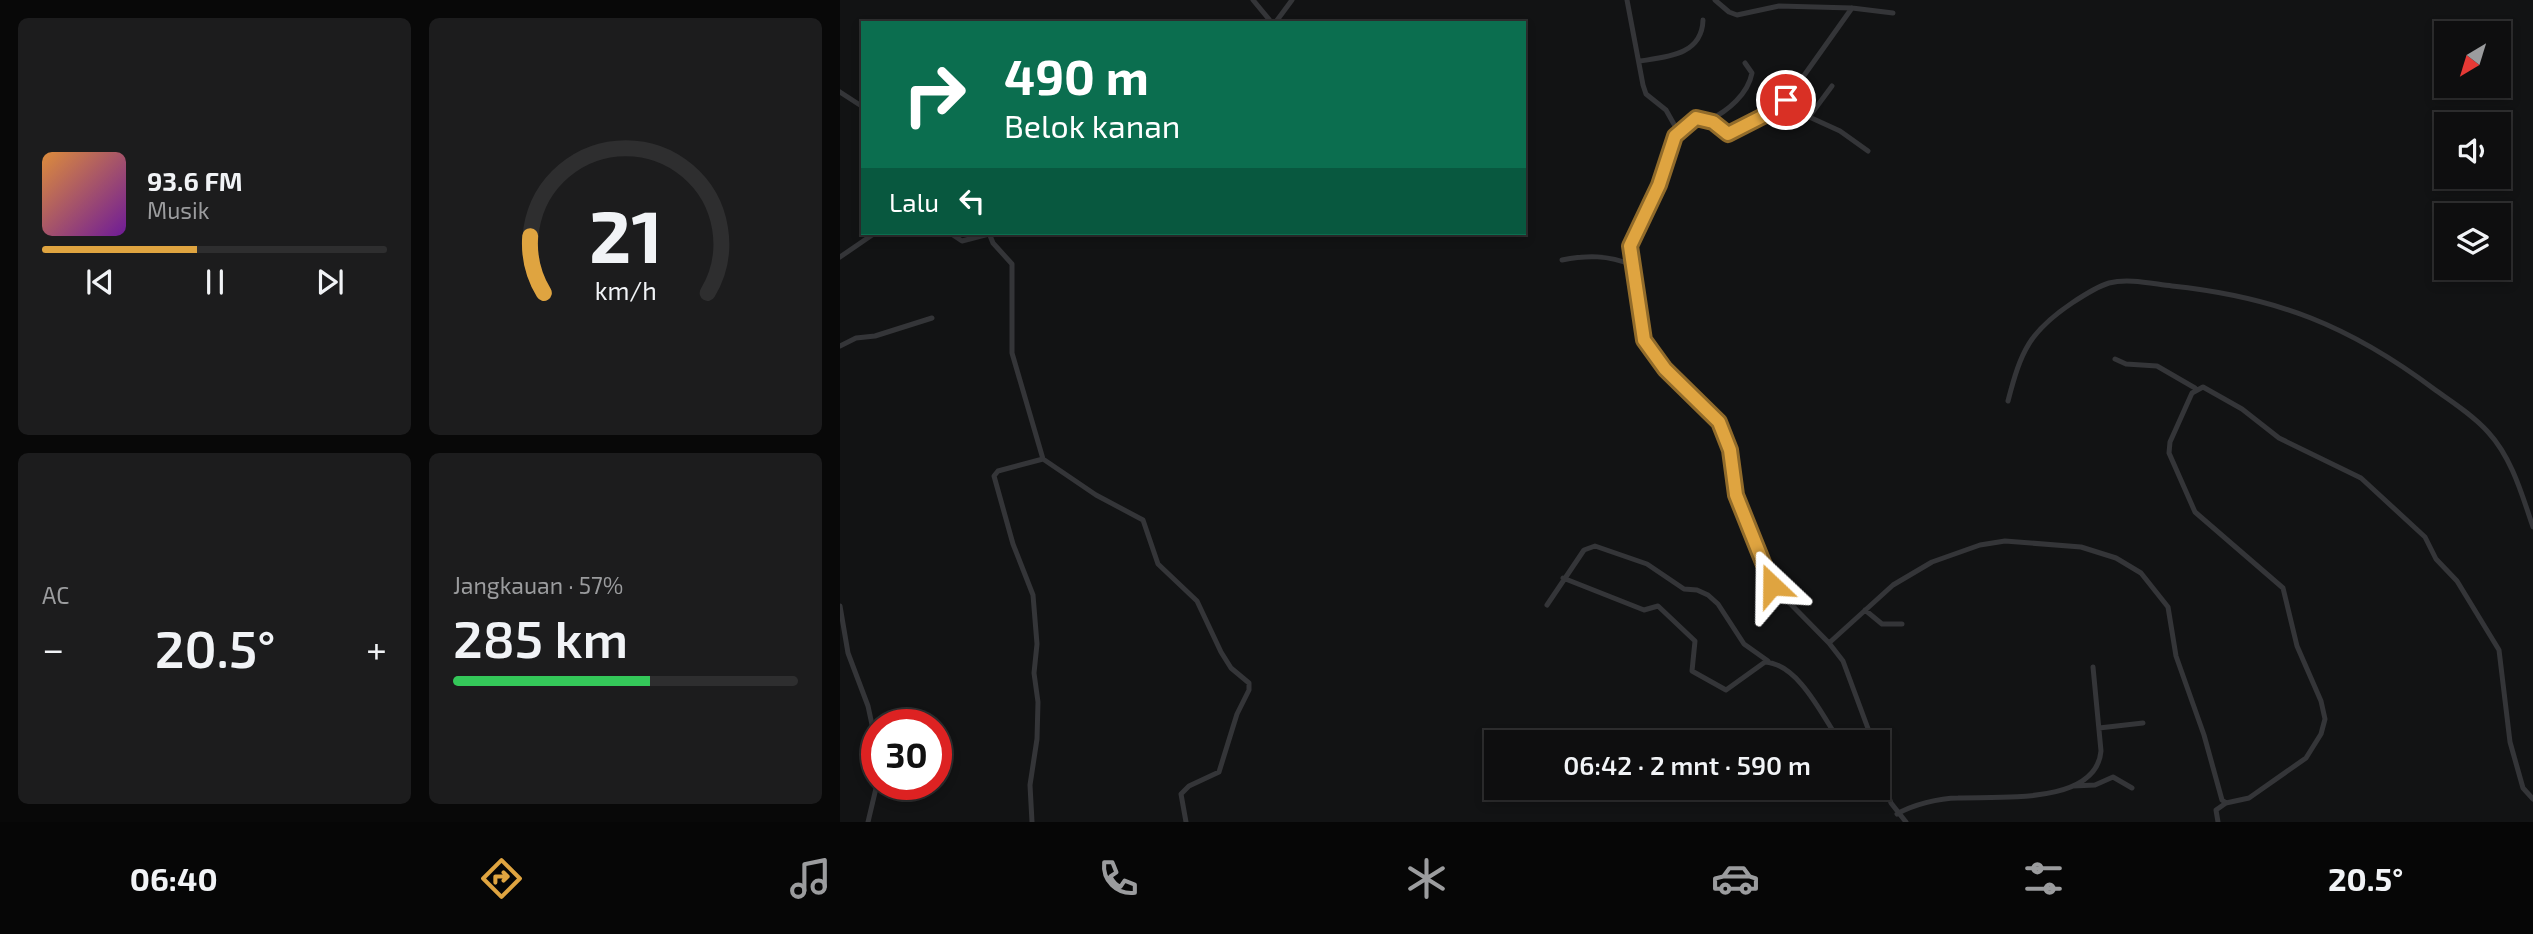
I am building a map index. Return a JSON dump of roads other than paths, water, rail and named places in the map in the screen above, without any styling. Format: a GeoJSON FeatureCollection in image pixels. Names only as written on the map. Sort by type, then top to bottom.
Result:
{"type":"FeatureCollection","features":[{"type":"Feature","properties":{"kind":"street"},"geometry":{"type":"LineString","coordinates":[[1253,0],[1271,21]]}},
{"type":"Feature","properties":{"kind":"street"},"geometry":{"type":"LineString","coordinates":[[1275,21],[1292,0]]}},
{"type":"Feature","properties":{"kind":"street"},"geometry":{"type":"LineString","coordinates":[[1627,0],[1646,93],[1671,117],[1675,136]]}},
{"type":"Feature","properties":{"kind":"street"},"geometry":{"type":"LineString","coordinates":[[1715,0],[1737,15],[1769,7],[1852,8],[1893,13]]}},
{"type":"Feature","properties":{"kind":"street"},"geometry":{"type":"LineString","coordinates":[[1852,8],[1783,105],[1728,134],[1709,120],[1694,118],[1675,136],[1659,185],[1631,241],[1632,265],[1644,340],[1665,369],[1719,422],[1730,450],[1736,495],[1772,585],[1829,643],[1852,680],[1869,730]]}},
{"type":"Feature","properties":{"kind":"street"},"geometry":{"type":"LineString","coordinates":[[1640,61],[1687,51],[1701,37],[1703,20]]}},
{"type":"Feature","properties":{"kind":"street"},"geometry":{"type":"LineString","coordinates":[[1709,120],[1724,112],[1747,88],[1752,73],[1745,64]]}},
{"type":"Feature","properties":{"kind":"street"},"geometry":{"type":"LineString","coordinates":[[1808,117],[1832,86]]}},
{"type":"Feature","properties":{"kind":"street"},"geometry":{"type":"LineString","coordinates":[[840,92],[861,106]]}},
{"type":"Feature","properties":{"kind":"street"},"geometry":{"type":"LineString","coordinates":[[1783,105],[1840,131],[1868,151]]}},
{"type":"Feature","properties":{"kind":"street"},"geometry":{"type":"LineString","coordinates":[[840,257],[872,235]]}},
{"type":"Feature","properties":{"kind":"street"},"geometry":{"type":"LineString","coordinates":[[953,235],[961,241],[982,235]]}},
{"type":"Feature","properties":{"kind":"street"},"geometry":{"type":"LineString","coordinates":[[990,235],[993,243],[1012,264],[1013,354],[1043,459],[1096,495],[1143,520],[1158,564],[1197,601],[1231,668],[1249,683],[1249,690],[1237,714],[1219,772],[1186,788],[1181,794],[1186,822]]}},
{"type":"Feature","properties":{"kind":"street"},"geometry":{"type":"LineString","coordinates":[[1562,260],[1590,255],[1613,258],[1632,265]]}},
{"type":"Feature","properties":{"kind":"street"},"geometry":{"type":"LineString","coordinates":[[2008,401],[2022,352],[2030,338],[2045,321],[2101,286],[2127,281],[2242,296],[2329,323],[2367,342],[2457,406],[2487,431],[2502,451],[2533,527]]}},
{"type":"Feature","properties":{"kind":"street"},"geometry":{"type":"LineString","coordinates":[[840,346],[856,338],[875,337],[932,318]]}},
{"type":"Feature","properties":{"kind":"street"},"geometry":{"type":"LineString","coordinates":[[2115,359],[2126,364],[2157,366],[2195,388],[2203,387],[2242,409],[2279,438],[2361,478],[2425,537],[2436,559],[2457,581],[2499,650],[2510,742],[2523,788],[2533,799]]}},
{"type":"Feature","properties":{"kind":"street"},"geometry":{"type":"LineString","coordinates":[[2195,388],[2169,442],[2169,453],[2194,512],[2283,588],[2297,646],[2321,701],[2325,719],[2321,734],[2306,758],[2249,798],[2226,803],[2216,810],[2218,822]]}},
{"type":"Feature","properties":{"kind":"street"},"geometry":{"type":"LineString","coordinates":[[1032,822],[1030,785],[1037,739],[1038,702],[1033,595],[1013,544],[994,477],[998,471],[1043,459]]}},
{"type":"Feature","properties":{"kind":"street"},"geometry":{"type":"LineString","coordinates":[[1829,643],[1892,585],[1980,545],[2005,541],[2081,547],[2116,558],[2141,573],[2168,607],[2176,656],[2204,735],[2219,794],[2226,803]]}},
{"type":"Feature","properties":{"kind":"street"},"geometry":{"type":"LineString","coordinates":[[1547,605],[1563,578],[1590,546],[1640,561],[1684,589],[1697,590],[1714,600],[1744,644],[1789,673],[1804,688],[1832,730]]}},
{"type":"Feature","properties":{"kind":"street"},"geometry":{"type":"LineString","coordinates":[[1563,578],[1644,610],[1658,606],[1695,641],[1692,671],[1726,690],[1765,662],[1771,662]]}},
{"type":"Feature","properties":{"kind":"street"},"geometry":{"type":"LineString","coordinates":[[840,606],[848,653],[869,709]]}},
{"type":"Feature","properties":{"kind":"street"},"geometry":{"type":"LineString","coordinates":[[1865,610],[1882,624],[1902,624]]}},
{"type":"Feature","properties":{"kind":"street"},"geometry":{"type":"LineString","coordinates":[[1897,814],[1916,803],[1925,805],[1957,798],[2017,798],[2054,792],[2070,786],[2093,771],[2099,761],[2099,728],[2093,667]]}},
{"type":"Feature","properties":{"kind":"street"},"geometry":{"type":"LineString","coordinates":[[2099,728],[2143,723]]}},
{"type":"Feature","properties":{"kind":"street"},"geometry":{"type":"LineString","coordinates":[[2070,786],[2095,785],[2113,777],[2132,788]]}},
{"type":"Feature","properties":{"kind":"street"},"geometry":{"type":"LineString","coordinates":[[1890,797],[1897,814],[1906,822]]}},
{"type":"Feature","properties":{"kind":"street"},"geometry":{"type":"LineString","coordinates":[[868,822],[873,800]]}}]}
